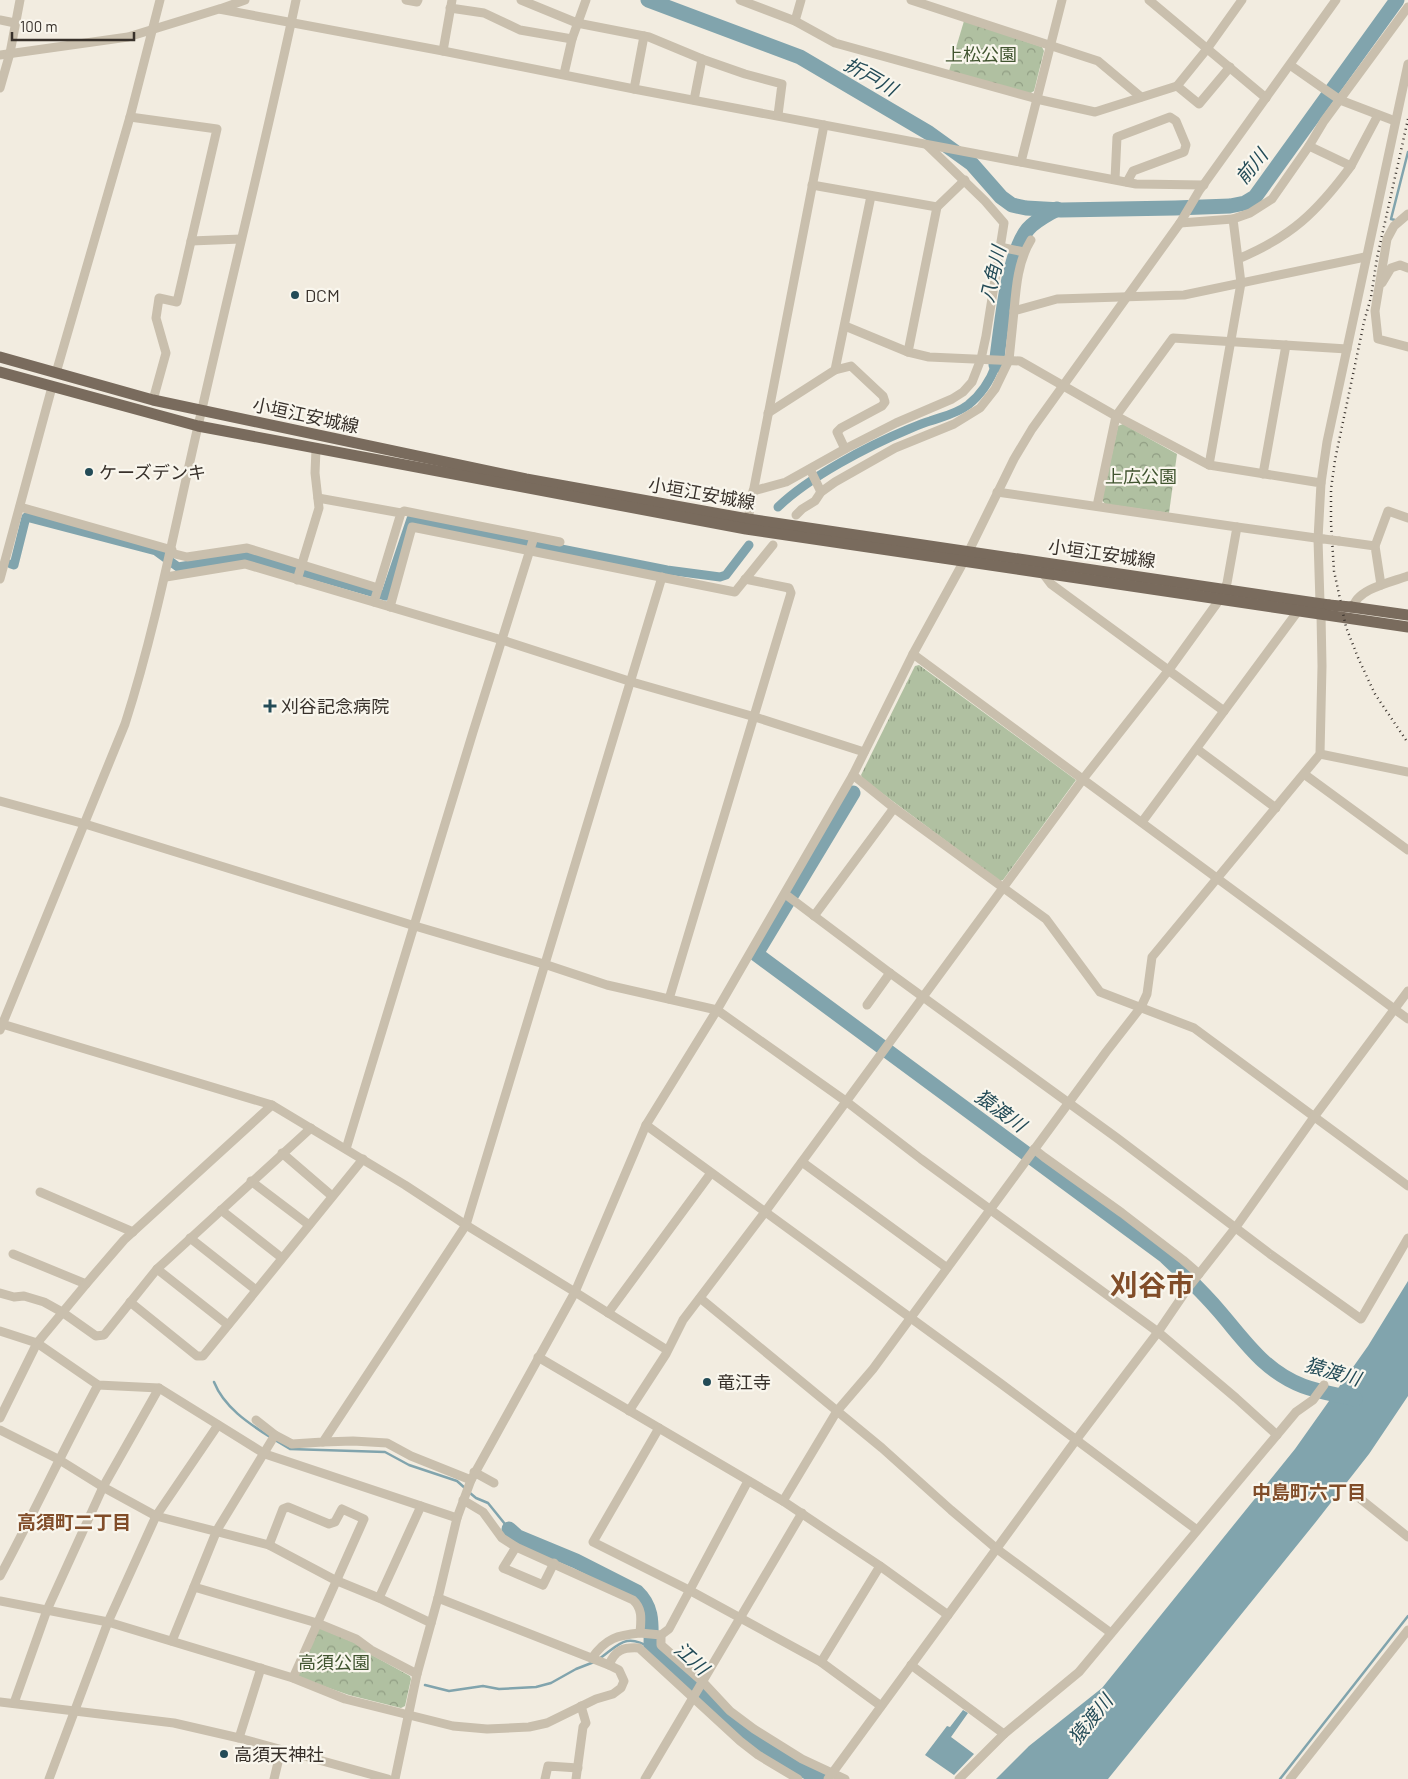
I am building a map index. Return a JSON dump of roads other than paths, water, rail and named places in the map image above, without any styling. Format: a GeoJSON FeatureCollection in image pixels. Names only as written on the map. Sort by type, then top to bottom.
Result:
{"type":"FeatureCollection","features":[{"type":"Feature","properties":{"kind":"main road","name":"小垣江安城線"},"geometry":{"type":"LineString","coordinates":[[0,357],[153,400],[747,524]]}},
{"type":"Feature","properties":{"kind":"main road","name":"小垣江安城線"},"geometry":{"type":"LineString","coordinates":[[0,372],[198,426],[316,449],[747,524],[1222,594],[1298,611],[1323,607],[1408,627]]}},
{"type":"Feature","properties":{"kind":"main road","name":"小垣江安城線"},"geometry":{"type":"LineString","coordinates":[[966,556],[1042,572],[1408,616]]}},
{"type":"Feature","properties":{"kind":"street"},"geometry":{"type":"LineString","coordinates":[[0,88],[10,54],[20,0]]}},
{"type":"Feature","properties":{"kind":"street"},"geometry":{"type":"LineString","coordinates":[[56,373],[130,117],[154,30],[160,0]]}},
{"type":"Feature","properties":{"kind":"street"},"geometry":{"type":"LineString","coordinates":[[0,55],[128,37],[245,0]]}},
{"type":"Feature","properties":{"kind":"street"},"geometry":{"type":"LineString","coordinates":[[296,0],[201,410],[166,577],[139,680],[125,724],[1,1027],[272,1105],[363,1159],[667,1350]]}},
{"type":"Feature","properties":{"kind":"street"},"geometry":{"type":"LineString","coordinates":[[406,0],[417,2],[418,0]]}},
{"type":"Feature","properties":{"kind":"street"},"geometry":{"type":"LineString","coordinates":[[521,0],[577,23],[644,36],[745,74],[782,84],[778,115]]}},
{"type":"Feature","properties":{"kind":"street"},"geometry":{"type":"LineString","coordinates":[[564,74],[572,39],[586,0]]}},
{"type":"Feature","properties":{"kind":"street"},"geometry":{"type":"LineString","coordinates":[[740,0],[795,20],[835,43],[1037,99],[1094,112],[1177,86],[1207,49],[1242,0]]}},
{"type":"Feature","properties":{"kind":"street"},"geometry":{"type":"LineString","coordinates":[[795,20],[801,0]]}},
{"type":"Feature","properties":{"kind":"street"},"geometry":{"type":"LineString","coordinates":[[911,0],[1098,61],[1141,97]]}},
{"type":"Feature","properties":{"kind":"street"},"geometry":{"type":"LineString","coordinates":[[1021,162],[1062,0]]}},
{"type":"Feature","properties":{"kind":"street"},"geometry":{"type":"LineString","coordinates":[[1149,0],[1266,98]]}},
{"type":"Feature","properties":{"kind":"street"},"geometry":{"type":"LineString","coordinates":[[395,1779],[417,1674],[457,1518],[472,1476],[575,1292],[646,1125],[788,896],[853,775],[1014,459],[1032,429],[1336,0]]}},
{"type":"Feature","properties":{"kind":"street"},"geometry":{"type":"LineString","coordinates":[[443,50],[451,4],[484,13],[520,30],[572,39]]}},
{"type":"Feature","properties":{"kind":"street"},"geometry":{"type":"LineString","coordinates":[[1180,222],[1233,219],[1250,213],[1272,199],[1324,121],[1408,7]]}},
{"type":"Feature","properties":{"kind":"street"},"geometry":{"type":"LineString","coordinates":[[219,9],[443,50],[634,89],[1136,184],[1204,185]]}},
{"type":"Feature","properties":{"kind":"street"},"geometry":{"type":"LineString","coordinates":[[0,20],[15,24]]}},
{"type":"Feature","properties":{"kind":"street"},"geometry":{"type":"LineString","coordinates":[[634,89],[644,36]]}},
{"type":"Feature","properties":{"kind":"street"},"geometry":{"type":"LineString","coordinates":[[694,100],[702,59]]}},
{"type":"Feature","properties":{"kind":"street"},"geometry":{"type":"LineString","coordinates":[[783,1501],[837,1411],[873,1369],[1034,1148],[1141,1007],[1147,994],[1152,957],[1320,754],[1323,607],[1321,483],[1326,442],[1408,64]]}},
{"type":"Feature","properties":{"kind":"street"},"geometry":{"type":"LineString","coordinates":[[1290,65],[1320,88],[1340,100],[1396,121]]}},
{"type":"Feature","properties":{"kind":"street"},"geometry":{"type":"LineString","coordinates":[[1177,86],[1198,104],[1230,68]]}},
{"type":"Feature","properties":{"kind":"street"},"geometry":{"type":"LineString","coordinates":[[1238,259],[1283,237],[1302,223],[1333,190],[1351,166],[1378,115]]}},
{"type":"Feature","properties":{"kind":"street"},"geometry":{"type":"LineString","coordinates":[[130,117],[217,129],[177,302],[159,298],[156,318],[166,353],[153,400]]}},
{"type":"Feature","properties":{"kind":"street"},"geometry":{"type":"LineString","coordinates":[[1115,179],[1116,137],[1170,117],[1176,121],[1186,145],[1184,152],[1133,172],[1127,182]]}},
{"type":"Feature","properties":{"kind":"street"},"geometry":{"type":"LineString","coordinates":[[747,524],[824,124]]}},
{"type":"Feature","properties":{"kind":"street"},"geometry":{"type":"LineString","coordinates":[[753,490],[786,482],[810,471],[845,449],[896,422],[952,399],[963,392],[972,382],[984,359],[1004,223],[965,180],[928,145]]}},
{"type":"Feature","properties":{"kind":"street"},"geometry":{"type":"LineString","coordinates":[[1309,146],[1351,166]]}},
{"type":"Feature","properties":{"kind":"street"},"geometry":{"type":"LineString","coordinates":[[908,352],[937,207],[965,180]]}},
{"type":"Feature","properties":{"kind":"street"},"geometry":{"type":"LineString","coordinates":[[812,185],[937,207]]}},
{"type":"Feature","properties":{"kind":"street"},"geometry":{"type":"LineString","coordinates":[[835,370],[871,196]]}},
{"type":"Feature","properties":{"kind":"street"},"geometry":{"type":"LineString","coordinates":[[1408,214],[1394,226],[1387,239],[1375,311],[1378,339],[1408,347]]}},
{"type":"Feature","properties":{"kind":"street"},"geometry":{"type":"LineString","coordinates":[[1209,465],[1241,283],[1233,219]]}},
{"type":"Feature","properties":{"kind":"street"},"geometry":{"type":"LineString","coordinates":[[191,241],[241,239]]}},
{"type":"Feature","properties":{"kind":"street"},"geometry":{"type":"LineString","coordinates":[[796,514],[815,501],[820,489],[895,448],[954,424],[980,408],[994,389],[1008,360],[1016,287],[1023,252],[1031,240]]}},
{"type":"Feature","properties":{"kind":"street"},"geometry":{"type":"LineString","coordinates":[[1001,247],[1023,252]]}},
{"type":"Feature","properties":{"kind":"street"},"geometry":{"type":"LineString","coordinates":[[1014,312],[1056,299],[1184,295],[1365,257]]}},
{"type":"Feature","properties":{"kind":"street"},"geometry":{"type":"LineString","coordinates":[[1380,288],[1391,268],[1400,265],[1408,268]]}},
{"type":"Feature","properties":{"kind":"street"},"geometry":{"type":"LineString","coordinates":[[845,326],[908,352],[929,358],[1020,361],[1116,416],[1209,465],[1321,483]]}},
{"type":"Feature","properties":{"kind":"street"},"geometry":{"type":"LineString","coordinates":[[1097,506],[1116,416],[1173,338],[1347,350]]}},
{"type":"Feature","properties":{"kind":"street"},"geometry":{"type":"LineString","coordinates":[[1263,474],[1286,345]]}},
{"type":"Feature","properties":{"kind":"street"},"geometry":{"type":"LineString","coordinates":[[768,413],[835,370],[851,366],[883,396],[885,402],[882,406],[837,432],[845,449]]}},
{"type":"Feature","properties":{"kind":"street"},"geometry":{"type":"LineString","coordinates":[[0,578],[3,555],[20,507],[52,387]]}},
{"type":"Feature","properties":{"kind":"street"},"geometry":{"type":"LineString","coordinates":[[297,579],[319,508],[314,473],[316,449]]}},
{"type":"Feature","properties":{"kind":"street"},"geometry":{"type":"LineString","coordinates":[[810,471],[820,489]]}},
{"type":"Feature","properties":{"kind":"street"},"geometry":{"type":"LineString","coordinates":[[997,492],[1375,546]]}},
{"type":"Feature","properties":{"kind":"street"},"geometry":{"type":"LineString","coordinates":[[318,498],[404,511],[560,542]]}},
{"type":"Feature","properties":{"kind":"street"},"geometry":{"type":"LineString","coordinates":[[20,507],[187,557],[247,548],[378,588]]}},
{"type":"Feature","properties":{"kind":"street"},"geometry":{"type":"LineString","coordinates":[[1381,585],[1375,546],[1388,511],[1408,518]]}},
{"type":"Feature","properties":{"kind":"street"},"geometry":{"type":"LineString","coordinates":[[374,602],[401,512]]}},
{"type":"Feature","properties":{"kind":"street"},"geometry":{"type":"LineString","coordinates":[[390,607],[412,527],[735,592],[773,545]]}},
{"type":"Feature","properties":{"kind":"street"},"geometry":{"type":"LineString","coordinates":[[629,1411],[667,1350],[683,1320],[847,1102],[1083,779],[1168,670],[1222,594],[1237,527]]}},
{"type":"Feature","properties":{"kind":"street"},"geometry":{"type":"LineString","coordinates":[[346,1149],[534,538]]}},
{"type":"Feature","properties":{"kind":"street"},"geometry":{"type":"LineString","coordinates":[[166,577],[245,564],[502,640],[632,682],[755,717],[864,752]]}},
{"type":"Feature","properties":{"kind":"street"},"geometry":{"type":"LineString","coordinates":[[1042,572],[1051,584],[1224,711]]}},
{"type":"Feature","properties":{"kind":"street"},"geometry":{"type":"LineString","coordinates":[[1352,608],[1360,595],[1381,585],[1408,576]]}},
{"type":"Feature","properties":{"kind":"street"},"geometry":{"type":"LineString","coordinates":[[323,1442],[466,1225],[544,964],[632,682],[662,577]]}},
{"type":"Feature","properties":{"kind":"street"},"geometry":{"type":"LineString","coordinates":[[669,999],[792,593],[789,588],[745,580]]}},
{"type":"Feature","properties":{"kind":"street"},"geometry":{"type":"LineString","coordinates":[[1142,822],[1298,611]]}},
{"type":"Feature","properties":{"kind":"street"},"geometry":{"type":"LineString","coordinates":[[913,654],[1408,1019]]}},
{"type":"Feature","properties":{"kind":"street"},"geometry":{"type":"LineString","coordinates":[[1197,749],[1276,808]]}},
{"type":"Feature","properties":{"kind":"street"},"geometry":{"type":"LineString","coordinates":[[1320,754],[1408,772]]}},
{"type":"Feature","properties":{"kind":"street"},"geometry":{"type":"LineString","coordinates":[[1304,774],[1408,850]]}},
{"type":"Feature","properties":{"kind":"street"},"geometry":{"type":"LineString","coordinates":[[853,775],[894,808],[1046,919],[1100,992],[1194,1028],[1408,1186]]}},
{"type":"Feature","properties":{"kind":"street"},"geometry":{"type":"LineString","coordinates":[[0,801],[85,824],[607,985],[717,1010],[847,1102],[1158,1332],[1277,1435]]}},
{"type":"Feature","properties":{"kind":"street"},"geometry":{"type":"LineString","coordinates":[[814,916],[894,808]]}},
{"type":"Feature","properties":{"kind":"street"},"geometry":{"type":"LineString","coordinates":[[788,896],[1361,1319],[1408,1238]]}},
{"type":"Feature","properties":{"kind":"street"},"geometry":{"type":"LineString","coordinates":[[867,1005],[890,973]]}},
{"type":"Feature","properties":{"kind":"street"},"geometry":{"type":"LineString","coordinates":[[831,1775],[1076,1440],[1158,1332],[1188,1288],[1236,1228],[1314,1117],[1408,990]]}},
{"type":"Feature","properties":{"kind":"street"},"geometry":{"type":"LineString","coordinates":[[0,1418],[37,1343],[86,1284],[133,1232],[272,1105]]}},
{"type":"Feature","properties":{"kind":"street"},"geometry":{"type":"LineString","coordinates":[[646,1125],[1197,1530]]}},
{"type":"Feature","properties":{"kind":"street"},"geometry":{"type":"LineString","coordinates":[[0,1293],[14,1297],[24,1296],[44,1302],[96,1336],[104,1335],[157,1269],[311,1128]]}},
{"type":"Feature","properties":{"kind":"street"},"geometry":{"type":"LineString","coordinates":[[1034,1148],[1044,1158],[1122,1213],[1183,1260],[1198,1275]]}},
{"type":"Feature","properties":{"kind":"street"},"geometry":{"type":"LineString","coordinates":[[282,1154],[332,1196]]}},
{"type":"Feature","properties":{"kind":"street"},"geometry":{"type":"LineString","coordinates":[[130,1302],[197,1356],[203,1356],[363,1159]]}},
{"type":"Feature","properties":{"kind":"street"},"geometry":{"type":"LineString","coordinates":[[802,1162],[947,1268]]}},
{"type":"Feature","properties":{"kind":"street"},"geometry":{"type":"LineString","coordinates":[[608,1312],[711,1173]]}},
{"type":"Feature","properties":{"kind":"street"},"geometry":{"type":"LineString","coordinates":[[252,1182],[309,1225]]}},
{"type":"Feature","properties":{"kind":"street"},"geometry":{"type":"LineString","coordinates":[[40,1192],[133,1232]]}},
{"type":"Feature","properties":{"kind":"street"},"geometry":{"type":"LineString","coordinates":[[221,1210],[282,1258]]}},
{"type":"Feature","properties":{"kind":"street"},"geometry":{"type":"LineString","coordinates":[[190,1238],[256,1290]]}},
{"type":"Feature","properties":{"kind":"street"},"geometry":{"type":"LineString","coordinates":[[14,1254],[86,1284]]}},
{"type":"Feature","properties":{"kind":"street"},"geometry":{"type":"LineString","coordinates":[[157,1269],[228,1326]]}},
{"type":"Feature","properties":{"kind":"street"},"geometry":{"type":"LineString","coordinates":[[700,1298],[882,1448],[997,1549],[1111,1633]]}},
{"type":"Feature","properties":{"kind":"street"},"geometry":{"type":"LineString","coordinates":[[0,1331],[37,1343],[98,1385],[159,1388],[265,1454],[457,1518]]}},
{"type":"Feature","properties":{"kind":"street"},"geometry":{"type":"LineString","coordinates":[[538,1357],[783,1501],[880,1566],[948,1615]]}},
{"type":"Feature","properties":{"kind":"street"},"geometry":{"type":"LineString","coordinates":[[0,1576],[23,1533],[58,1459],[98,1385]]}},
{"type":"Feature","properties":{"kind":"street"},"geometry":{"type":"LineString","coordinates":[[959,1779],[1004,1734],[1079,1672],[1296,1412],[1313,1400],[1324,1385]]}},
{"type":"Feature","properties":{"kind":"street"},"geometry":{"type":"LineString","coordinates":[[14,1703],[47,1610],[103,1487],[159,1388]]}},
{"type":"Feature","properties":{"kind":"street"},"geometry":{"type":"LineString","coordinates":[[256,1420],[275,1435],[292,1444],[353,1441],[387,1443],[411,1456],[494,1483]]}},
{"type":"Feature","properties":{"kind":"street"},"geometry":{"type":"LineString","coordinates":[[49,1779],[108,1622],[156,1516],[218,1425]]}},
{"type":"Feature","properties":{"kind":"street"},"geometry":{"type":"LineString","coordinates":[[659,1428],[593,1542],[689,1590],[821,1662],[881,1706]]}},
{"type":"Feature","properties":{"kind":"street"},"geometry":{"type":"LineString","coordinates":[[0,1430],[58,1459],[103,1487],[156,1516],[217,1530],[269,1545],[335,1580],[379,1598],[431,1623]]}},
{"type":"Feature","properties":{"kind":"street"},"geometry":{"type":"LineString","coordinates":[[172,1641],[217,1530],[275,1435]]}},
{"type":"Feature","properties":{"kind":"street"},"geometry":{"type":"LineString","coordinates":[[593,1658],[598,1650],[622,1634],[661,1635],[669,1629],[748,1482]]}},
{"type":"Feature","properties":{"kind":"street"},"geometry":{"type":"LineString","coordinates":[[1358,1497],[1408,1537]]}},
{"type":"Feature","properties":{"kind":"street"},"geometry":{"type":"LineString","coordinates":[[464,1500],[483,1512],[502,1538],[516,1547],[633,1600],[638,1605],[641,1613],[641,1633]]}},
{"type":"Feature","properties":{"kind":"street"},"geometry":{"type":"LineString","coordinates":[[379,1598],[421,1506]]}},
{"type":"Feature","properties":{"kind":"street"},"geometry":{"type":"LineString","coordinates":[[269,1545],[284,1509],[288,1507],[329,1524],[335,1522],[342,1509],[364,1519],[335,1580],[293,1678]]}},
{"type":"Feature","properties":{"kind":"street"},"geometry":{"type":"LineString","coordinates":[[645,1779],[802,1513]]}},
{"type":"Feature","properties":{"kind":"street"},"geometry":{"type":"LineString","coordinates":[[516,1547],[503,1568],[543,1584],[554,1563]]}},
{"type":"Feature","properties":{"kind":"street"},"geometry":{"type":"LineString","coordinates":[[821,1662],[880,1566]]}},
{"type":"Feature","properties":{"kind":"street"},"geometry":{"type":"LineString","coordinates":[[194,1587],[317,1623],[356,1639],[371,1650],[417,1674]]}},
{"type":"Feature","properties":{"kind":"street"},"geometry":{"type":"LineString","coordinates":[[0,1601],[108,1622],[293,1678],[345,1699],[453,1726],[487,1729],[529,1727],[546,1723],[612,1694],[621,1688],[624,1681],[619,1670],[606,1663],[438,1598]]}},
{"type":"Feature","properties":{"kind":"street"},"geometry":{"type":"LineString","coordinates":[[1290,1779],[1408,1630]]}},
{"type":"Feature","properties":{"kind":"street"},"geometry":{"type":"LineString","coordinates":[[661,1635],[661,1645],[702,1681],[730,1711],[754,1729],[802,1759],[831,1775],[845,1779]]}},
{"type":"Feature","properties":{"kind":"street"},"geometry":{"type":"LineString","coordinates":[[606,1663],[619,1650],[628,1647],[638,1648],[740,1741],[758,1755],[798,1779]]}},
{"type":"Feature","properties":{"kind":"street"},"geometry":{"type":"LineString","coordinates":[[911,1665],[1004,1734]]}},
{"type":"Feature","properties":{"kind":"street"},"geometry":{"type":"LineString","coordinates":[[239,1738],[261,1668]]}},
{"type":"Feature","properties":{"kind":"street"},"geometry":{"type":"LineString","coordinates":[[0,1702],[174,1723],[239,1738],[388,1779]]}},
{"type":"Feature","properties":{"kind":"street"},"geometry":{"type":"LineString","coordinates":[[576,1779],[583,1727],[586,1723],[581,1706]]}},
{"type":"Feature","properties":{"kind":"street"},"geometry":{"type":"LineString","coordinates":[[274,1779],[281,1750]]}},
{"type":"Feature","properties":{"kind":"street"},"geometry":{"type":"LineString","coordinates":[[545,1779],[548,1766],[578,1768]]}},
{"type":"Feature","properties":{"kind":"water"},"geometry":{"type":"Polygon","coordinates":[[[1408,1281],[1408,1396],[1369,1454],[1315,1523],[1108,1779],[996,1779],[1029,1746],[1102,1688],[1295,1449],[1368,1346],[1408,1281]]]}},
{"type":"Feature","properties":{"kind":"water"},"geometry":{"type":"Polygon","coordinates":[[[963,1710],[968,1713],[951,1737],[974,1754],[954,1775],[925,1755],[947,1726],[950,1727],[963,1710]]]}},
{"type":"Feature","properties":{"kind":"waterway","name":"折戸川"},"geometry":{"type":"LineString","coordinates":[[648,0],[800,57],[929,133],[972,164],[1001,197],[1012,205],[1026,208],[1061,210],[1230,206],[1245,203],[1255,197],[1397,0]]}},
{"type":"Feature","properties":{"kind":"waterway"},"geometry":{"type":"LineString","coordinates":[[1395,220],[1391,219],[1408,152]]}},
{"type":"Feature","properties":{"kind":"waterway","name":"八角川"},"geometry":{"type":"LineString","coordinates":[[996,365],[1006,294],[1015,256],[1028,229],[1057,209]]}},
{"type":"Feature","properties":{"kind":"waterway"},"geometry":{"type":"LineString","coordinates":[[778,507],[822,474],[858,453],[893,436],[963,408],[981,392],[996,365]]}},
{"type":"Feature","properties":{"kind":"waterway"},"geometry":{"type":"LineString","coordinates":[[11,564],[14,565],[26,517],[156,551],[178,567],[246,556],[385,596],[411,519],[667,570],[720,577],[726,575],[749,545]]}},
{"type":"Feature","properties":{"kind":"waterway","name":"猿渡川"},"geometry":{"type":"LineString","coordinates":[[853,793],[756,954],[1165,1256],[1206,1296],[1266,1364],[1289,1380],[1303,1386],[1355,1399]]}},
{"type":"Feature","properties":{"kind":"waterway"},"geometry":{"type":"LineString","coordinates":[[214,1382],[230,1407],[270,1437]]}},
{"type":"Feature","properties":{"kind":"waterway"},"geometry":{"type":"LineString","coordinates":[[275,1440],[290,1449],[385,1452],[409,1465],[457,1481],[466,1489]]}},
{"type":"Feature","properties":{"kind":"waterway"},"geometry":{"type":"LineString","coordinates":[[470,1493],[488,1503],[509,1529]]}},
{"type":"Feature","properties":{"kind":"waterway","name":"江川"},"geometry":{"type":"LineString","coordinates":[[509,1529],[518,1537],[576,1561],[637,1592],[649,1611],[651,1648],[731,1721],[774,1753],[822,1779]]}},
{"type":"Feature","properties":{"kind":"waterway"},"geometry":{"type":"LineString","coordinates":[[1280,1779],[1408,1616]]}},
{"type":"Feature","properties":{"kind":"waterway"},"geometry":{"type":"LineString","coordinates":[[599,1659],[623,1642],[635,1641],[651,1648]]}},
{"type":"Feature","properties":{"kind":"waterway"},"geometry":{"type":"LineString","coordinates":[[425,1685],[449,1691],[483,1686],[499,1689],[536,1687],[551,1683],[576,1669],[594,1662]]}},
{"type":"Feature","properties":{"kind":"railway"},"geometry":{"type":"LineString","coordinates":[[1408,119],[1377,258],[1371,297],[1335,460],[1331,489],[1334,571],[1346,627],[1375,694],[1408,743]]}},
{"type":"Feature","properties":{"kind":"place","name":"DCM"},"geometry":{"type":"Point","coordinates":[295,295]}},
{"type":"Feature","properties":{"kind":"place","name":"ケーズデンキ"},"geometry":{"type":"Point","coordinates":[89,472]}},
{"type":"Feature","properties":{"kind":"place","name":"刈谷記念病院"},"geometry":{"type":"Point","coordinates":[270,706]}},
{"type":"Feature","properties":{"kind":"place","name":"竜江寺"},"geometry":{"type":"Point","coordinates":[707,1382]}},
{"type":"Feature","properties":{"kind":"place","name":"高須天神社"},"geometry":{"type":"Point","coordinates":[224,1754]}},
{"type":"Feature","properties":{"kind":"district","name":"刈谷市"},"geometry":{"type":"Point","coordinates":[1152,1284]}},
{"type":"Feature","properties":{"kind":"district","name":"中島町六丁目"},"geometry":{"type":"Point","coordinates":[1309,1491]}},
{"type":"Feature","properties":{"kind":"district","name":"高須町二丁目"},"geometry":{"type":"Point","coordinates":[74,1521]}},
{"type":"Feature","properties":{"kind":"park label","name":"上松公園"},"geometry":{"type":"Point","coordinates":[981,54]}},
{"type":"Feature","properties":{"kind":"park label","name":"上広公園"},"geometry":{"type":"Point","coordinates":[1141,476]}},
{"type":"Feature","properties":{"kind":"park label","name":"高須公園"},"geometry":{"type":"Point","coordinates":[334,1662]}},
{"type":"Feature","properties":{"kind":"water label","name":"前川"},"geometry":{"type":"Point","coordinates":[1251,166]}}]}
